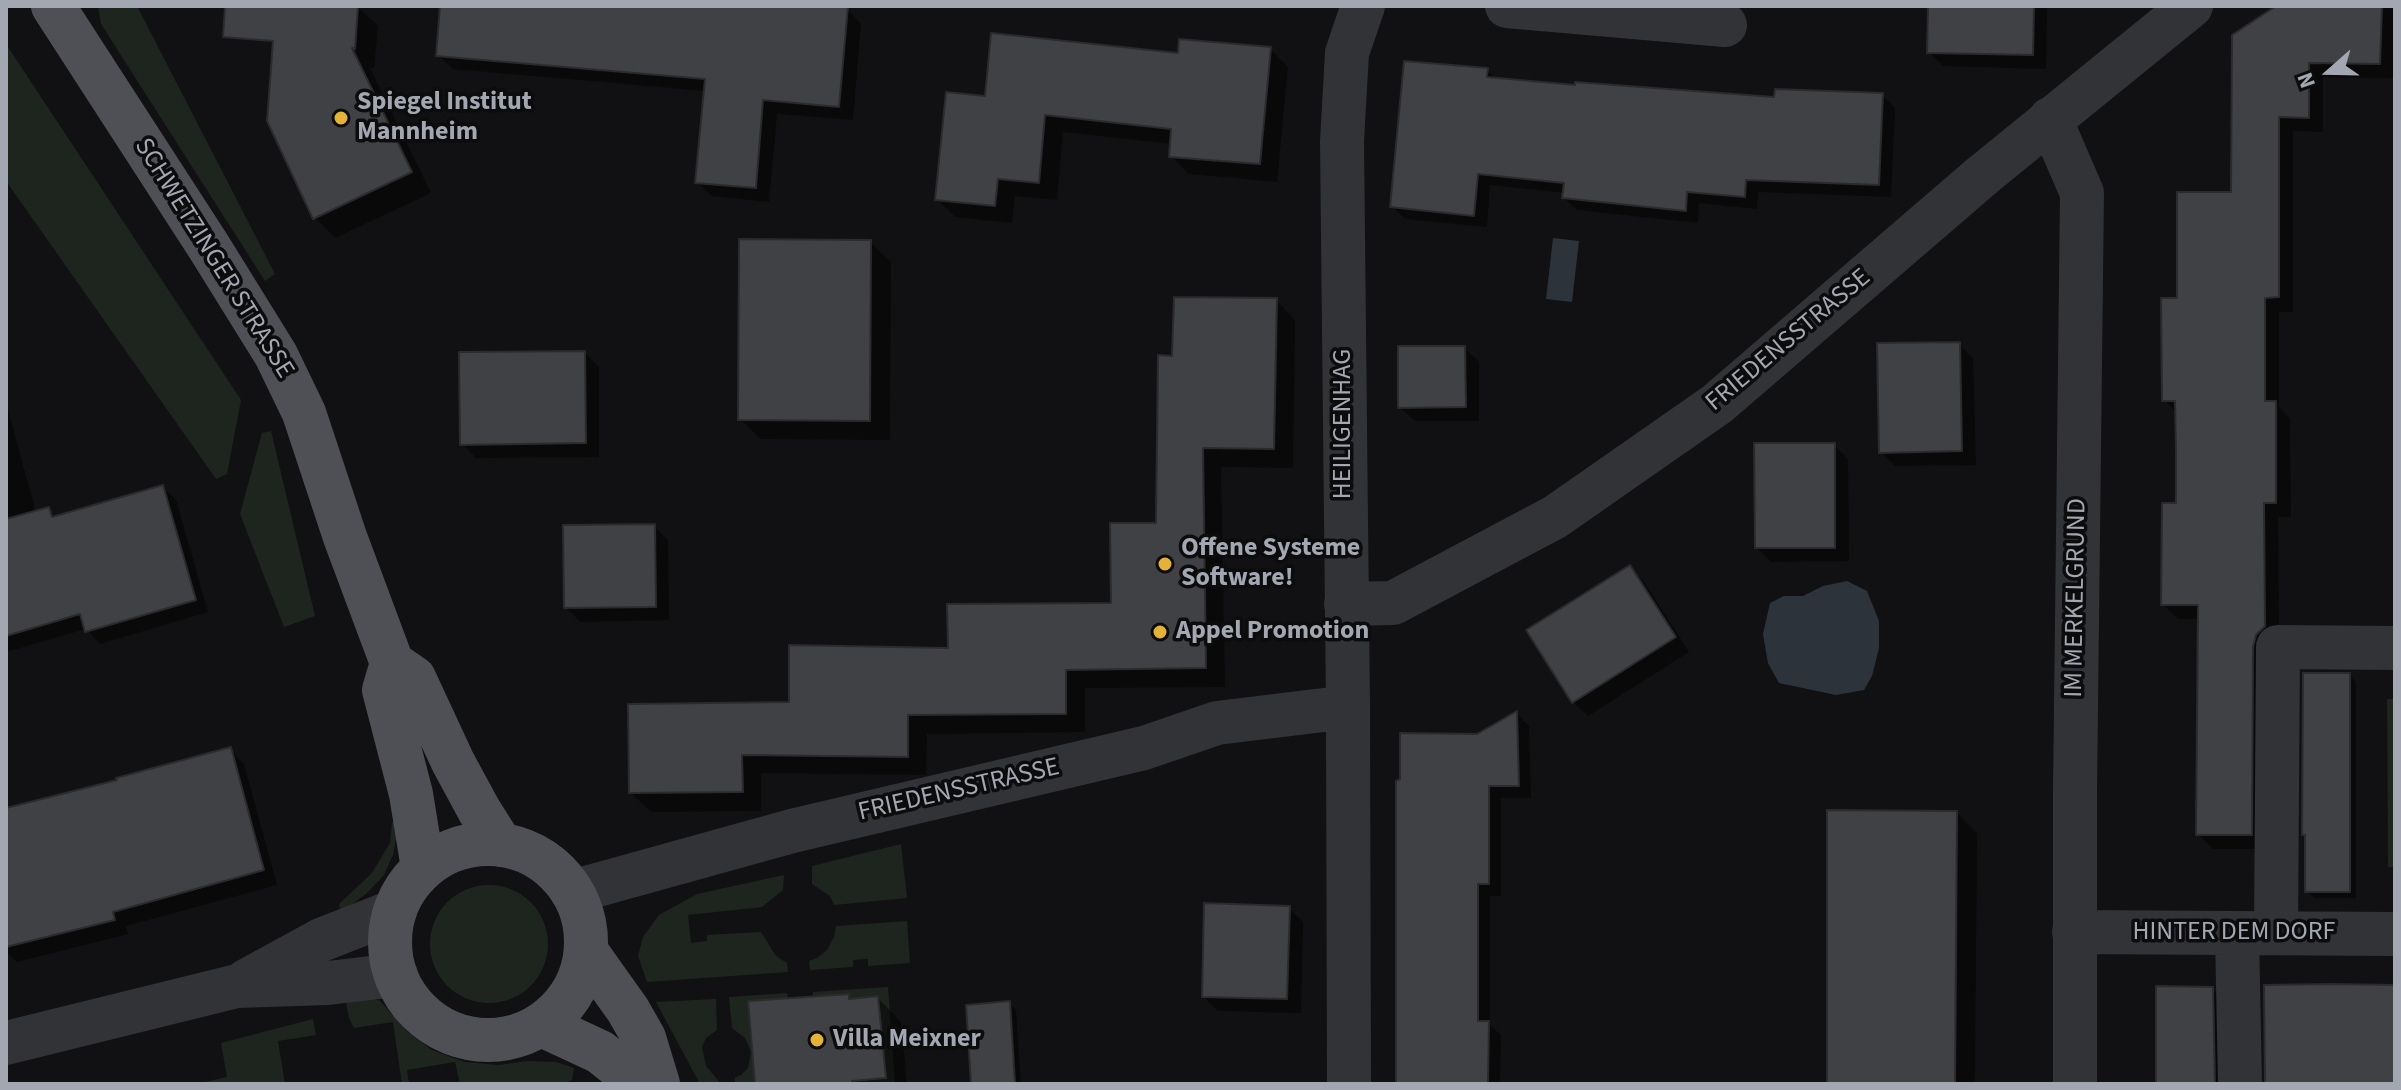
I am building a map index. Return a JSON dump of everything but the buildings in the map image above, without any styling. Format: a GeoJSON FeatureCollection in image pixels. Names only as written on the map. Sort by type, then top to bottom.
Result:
{"type":"FeatureCollection","features":[{"type":"Feature","properties":{"kind":"main road","name":"SCHWETZINGER STRASSE"},"geometry":{"type":"LineString","coordinates":[[53,6],[276,355],[304,413],[345,537],[392,663],[414,678],[453,762],[501,845]]}},
{"type":"Feature","properties":{"kind":"main road","name":"SCHWETZINGER STRASSE"},"geometry":{"type":"LineString","coordinates":[[392,663],[384,690],[411,794],[423,868]]}},
{"type":"Feature","properties":{"kind":"main road"},"geometry":{"type":"LineString","coordinates":[[473,845],[501,845],[522,850],[542,860],[559,874],[572,892],[584,920],[586,951],[579,980],[564,1005],[542,1025],[516,1037],[486,1041],[457,1036],[430,1022],[420,1012],[410,1001],[396,975],[390,943],[395,911],[407,888],[423,868],[447,853],[473,845]]}},
{"type":"Feature","properties":{"kind":"main road"},"geometry":{"type":"LineString","coordinates":[[586,951],[644,1038],[658,1084]]}},
{"type":"Feature","properties":{"kind":"main road"},"geometry":{"type":"LineString","coordinates":[[542,1025],[600,1052],[640,1084]]}},
{"type":"Feature","properties":{"kind":"street","name":"HEILIGENHAG"},"geometry":{"type":"LineString","coordinates":[[1349,1084],[1342,141],[1347,53],[1363,6]]}},
{"type":"Feature","properties":{"kind":"street"},"geometry":{"type":"LineString","coordinates":[[1507,6],[1725,25]]}},
{"type":"Feature","properties":{"kind":"street","name":"FRIEDENSSTRASSE"},"geometry":{"type":"LineString","coordinates":[[1346,604],[1393,603],[1567,508],[1717,404],[2050,119],[2191,6]]}},
{"type":"Feature","properties":{"kind":"street","name":"IM MERKELGRUND"},"geometry":{"type":"LineString","coordinates":[[2050,119],[2082,193],[2075,1084]]}},
{"type":"Feature","properties":{"kind":"street"},"geometry":{"type":"LineString","coordinates":[[2240,1084],[2257,934],[2278,647],[2395,648]]}},
{"type":"Feature","properties":{"kind":"street","name":"FRIEDENSSTRASSE"},"geometry":{"type":"LineString","coordinates":[[572,892],[792,831],[1144,748],[1217,723],[1348,707]]}},
{"type":"Feature","properties":{"kind":"street"},"geometry":{"type":"LineString","coordinates":[[237,986],[321,940],[395,911]]}},
{"type":"Feature","properties":{"kind":"street","name":"HINTER DEM DORF"},"geometry":{"type":"LineString","coordinates":[[2074,932],[2395,934]]}},
{"type":"Feature","properties":{"kind":"street"},"geometry":{"type":"LineString","coordinates":[[6,1043],[237,986],[328,983],[396,975]]}},
{"type":"Feature","properties":{"kind":"shaded area"},"geometry":{"type":"Polygon","coordinates":[[[98,6],[137,6],[275,274],[265,281],[101,24],[98,6]]]}},
{"type":"Feature","properties":{"kind":"shaded area"},"geometry":{"type":"Polygon","coordinates":[[[6,44],[241,400],[227,474],[216,479],[6,181],[6,44]]]}},
{"type":"Feature","properties":{"kind":"shaded area"},"geometry":{"type":"Polygon","coordinates":[[[1553,238],[1579,241],[1572,302],[1546,299],[1553,238]]]}},
{"type":"Feature","properties":{"kind":"shaded area"},"geometry":{"type":"Polygon","coordinates":[[[271,431],[315,616],[284,627],[240,514],[262,433],[271,431]]]}},
{"type":"Feature","properties":{"kind":"shaded area"},"geometry":{"type":"Polygon","coordinates":[[[1847,581],[1867,591],[1879,621],[1879,648],[1872,676],[1864,690],[1836,695],[1779,683],[1768,663],[1763,634],[1770,603],[1784,596],[1803,596],[1823,586],[1847,581]]]}},
{"type":"Feature","properties":{"kind":"shaded area"},"geometry":{"type":"Polygon","coordinates":[[[2387,699],[2395,699],[2395,867],[2388,867],[2387,699]]]}},
{"type":"Feature","properties":{"kind":"shaded area"},"geometry":{"type":"Polygon","coordinates":[[[395,820],[397,834],[393,855],[384,875],[367,893],[346,909],[340,909],[339,904],[372,873],[390,843],[395,820]]]}},
{"type":"Feature","properties":{"kind":"shaded area"},"geometry":{"type":"Polygon","coordinates":[[[901,844],[907,898],[834,905],[830,896],[812,884],[812,866],[901,844]]]}},
{"type":"Feature","properties":{"kind":"shaded area"},"geometry":{"type":"Polygon","coordinates":[[[784,875],[783,890],[762,907],[688,915],[691,943],[707,941],[707,935],[761,932],[776,956],[787,963],[788,972],[647,982],[638,956],[643,937],[659,915],[697,894],[784,875]]]}},
{"type":"Feature","properties":{"kind":"shaded area"},"geometry":{"type":"Polygon","coordinates":[[[489,885],[512,890],[531,902],[543,921],[548,944],[543,967],[531,986],[512,998],[489,1003],[466,998],[447,986],[435,967],[430,944],[435,921],[447,902],[466,890],[489,885]]]}},
{"type":"Feature","properties":{"kind":"shaded area"},"geometry":{"type":"Polygon","coordinates":[[[907,921],[910,963],[868,966],[868,959],[853,960],[853,967],[810,970],[809,961],[827,950],[836,926],[907,921]]]}},
{"type":"Feature","properties":{"kind":"shaded area"},"geometry":{"type":"Polygon","coordinates":[[[888,987],[895,1084],[852,1084],[852,1081],[885,1078],[878,997],[849,999],[849,994],[813,996],[813,992],[888,987]]]}},
{"type":"Feature","properties":{"kind":"shaded area"},"geometry":{"type":"Polygon","coordinates":[[[787,993],[788,998],[749,1002],[755,1084],[735,1084],[735,1078],[748,1068],[751,1052],[745,1038],[732,1028],[729,997],[787,993]]]}},
{"type":"Feature","properties":{"kind":"shaded area"},"geometry":{"type":"Polygon","coordinates":[[[359,994],[380,1001],[409,1033],[432,1050],[465,1062],[499,1065],[527,1061],[556,1062],[574,1068],[572,1080],[565,1084],[460,1084],[455,1062],[407,1070],[409,1084],[402,1084],[393,1022],[354,1028],[349,1018],[346,1003],[359,994]]]}},
{"type":"Feature","properties":{"kind":"shaded area"},"geometry":{"type":"Polygon","coordinates":[[[716,999],[717,1030],[706,1038],[702,1047],[706,1066],[721,1084],[700,1084],[656,1002],[716,999]]]}},
{"type":"Feature","properties":{"kind":"shaded area"},"geometry":{"type":"Polygon","coordinates":[[[313,1019],[316,1035],[278,1041],[285,1084],[196,1084],[227,1077],[221,1043],[313,1019]]]}},
{"type":"Feature","properties":{"kind":"place","name":"Spiegel Institut Mannheim"},"geometry":{"type":"Point","coordinates":[341,118]}},
{"type":"Feature","properties":{"kind":"place","name":"Offene Systeme Software!"},"geometry":{"type":"Point","coordinates":[1165,564]}},
{"type":"Feature","properties":{"kind":"place","name":"Appel Promotion"},"geometry":{"type":"Point","coordinates":[1160,632]}},
{"type":"Feature","properties":{"kind":"place","name":"Villa Meixner"},"geometry":{"type":"Point","coordinates":[817,1040]}}]}
